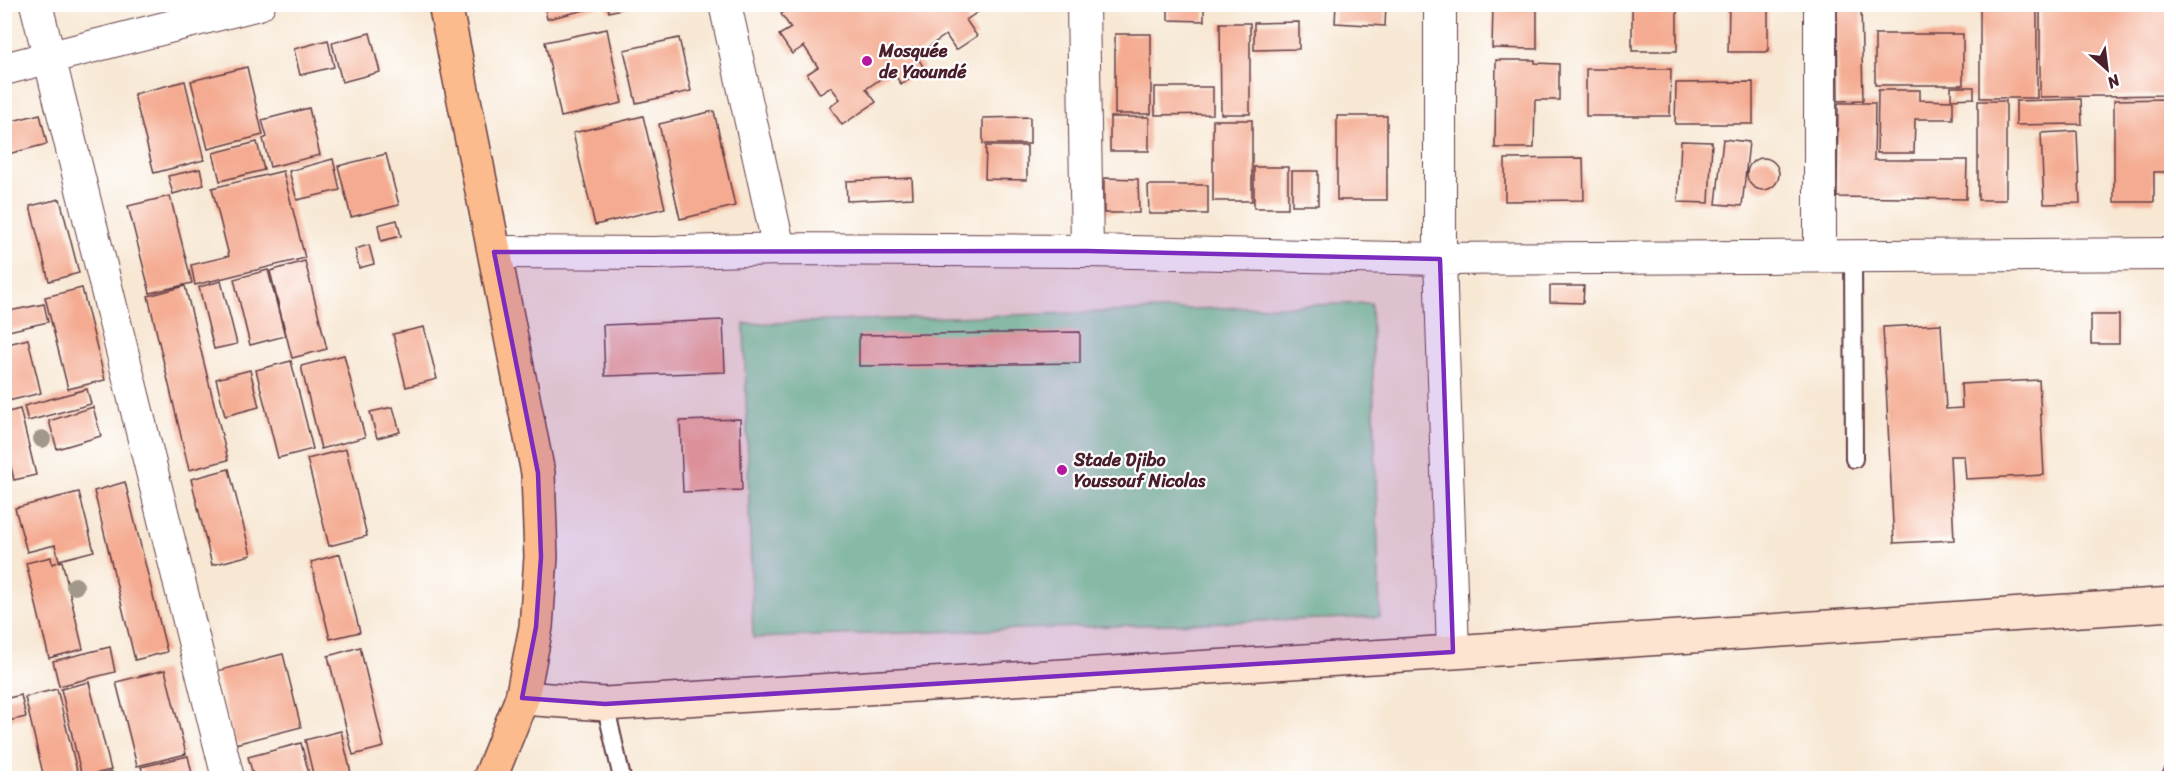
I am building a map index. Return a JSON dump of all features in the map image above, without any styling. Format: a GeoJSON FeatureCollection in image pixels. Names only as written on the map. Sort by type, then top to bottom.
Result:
{"type":"FeatureCollection","features":[{"type":"Feature","properties":{"kind":"main road"},"geometry":{"type":"LineString","coordinates":[[445,4],[538,473],[541,556],[536,627],[522,698],[490,778]]}},
{"type":"Feature","properties":{"kind":"street"},"geometry":{"type":"LineString","coordinates":[[36,4],[228,778]]}},
{"type":"Feature","properties":{"kind":"street"},"geometry":{"type":"LineString","coordinates":[[4,69],[259,4]]}},
{"type":"Feature","properties":{"kind":"street"},"geometry":{"type":"LineString","coordinates":[[724,4],[779,249]]}},
{"type":"Feature","properties":{"kind":"street"},"geometry":{"type":"LineString","coordinates":[[1083,4],[1087,251]]}},
{"type":"Feature","properties":{"kind":"street"},"geometry":{"type":"LineString","coordinates":[[1440,4],[1440,259],[1453,652]]}},
{"type":"Feature","properties":{"kind":"street"},"geometry":{"type":"LineString","coordinates":[[1820,4],[1820,256]]}},
{"type":"Feature","properties":{"kind":"street"},"geometry":{"type":"LineString","coordinates":[[494,252],[653,253],[779,249],[1087,251],[1440,259],[2172,254]]}},
{"type":"Feature","properties":{"kind":"street"},"geometry":{"type":"LineString","coordinates":[[522,698],[604,704],[1453,652],[2172,604]]}},
{"type":"Feature","properties":{"kind":"lane"},"geometry":{"type":"LineString","coordinates":[[1853,256],[1854,459]]}},
{"type":"Feature","properties":{"kind":"lane"},"geometry":{"type":"LineString","coordinates":[[604,704],[622,778]]}},
{"type":"Feature","properties":{"kind":"lane"},"geometry":{"type":"LineString","coordinates":[[2171,778],[2172,774]]}},
{"type":"Feature","properties":{"kind":"highlighted area"},"geometry":{"type":"Polygon","coordinates":[[[1087,251],[1440,259],[1453,652],[605,704],[522,698],[536,627],[541,557],[538,473],[494,252],[1087,251]]]}},
{"type":"Feature","properties":{"kind":"green space","name":"Stade Djibo Youssouf Nicolas"},"geometry":{"type":"Polygon","coordinates":[[[1371,303],[1380,617],[753,638],[744,324],[1371,303]]]}},
{"type":"Feature","properties":{"kind":"building"},"geometry":{"type":"Polygon","coordinates":[[[544,4],[606,4],[606,5],[547,19],[544,4]]]}},
{"type":"Feature","properties":{"kind":"building"},"geometry":{"type":"Polygon","coordinates":[[[607,4],[636,4],[636,5],[609,12],[607,4]]]}},
{"type":"Feature","properties":{"kind":"building","name":"Mosquée de Yaoundé"},"geometry":{"type":"Polygon","coordinates":[[[796,4],[809,4],[813,10],[822,4],[990,4],[966,20],[977,36],[956,50],[946,35],[916,55],[924,68],[901,84],[892,71],[866,89],[876,102],[842,125],[830,107],[840,99],[831,87],[820,94],[807,74],[818,67],[804,46],[792,54],[779,35],[791,28],[781,14],[796,4]]]}},
{"type":"Feature","properties":{"kind":"building"},"geometry":{"type":"Polygon","coordinates":[[[1168,4],[1204,4],[1204,21],[1168,20],[1168,4]]]}},
{"type":"Feature","properties":{"kind":"building"},"geometry":{"type":"Polygon","coordinates":[[[1336,4],[1386,4],[1385,26],[1335,23],[1336,4]]]}},
{"type":"Feature","properties":{"kind":"building"},"geometry":{"type":"Polygon","coordinates":[[[1493,4],[1537,4],[1537,49],[1492,48],[1493,4]]]}},
{"type":"Feature","properties":{"kind":"building"},"geometry":{"type":"Polygon","coordinates":[[[1632,4],[1677,4],[1677,51],[1632,51],[1632,4]]]}},
{"type":"Feature","properties":{"kind":"building"},"geometry":{"type":"Polygon","coordinates":[[[1729,4],[1768,4],[1768,52],[1728,52],[1729,4]]]}},
{"type":"Feature","properties":{"kind":"building"},"geometry":{"type":"Polygon","coordinates":[[[1837,4],[1861,4],[1863,100],[1838,101],[1837,4]]]}},
{"type":"Feature","properties":{"kind":"building"},"geometry":{"type":"Polygon","coordinates":[[[1949,4],[1977,4],[1977,7],[1949,7],[1949,4]]]}},
{"type":"Feature","properties":{"kind":"building"},"geometry":{"type":"Polygon","coordinates":[[[2172,7],[2172,81],[2165,81],[2165,95],[2040,97],[2040,9],[2172,7]]]}},
{"type":"Feature","properties":{"kind":"building"},"geometry":{"type":"Polygon","coordinates":[[[1980,8],[2037,8],[2037,98],[1980,98],[1980,8]]]}},
{"type":"Feature","properties":{"kind":"building"},"geometry":{"type":"Polygon","coordinates":[[[1299,22],[1299,49],[1254,50],[1254,23],[1299,22]]]}},
{"type":"Feature","properties":{"kind":"building"},"geometry":{"type":"Polygon","coordinates":[[[1220,23],[1250,23],[1250,114],[1221,114],[1220,23]]]}},
{"type":"Feature","properties":{"kind":"building"},"geometry":{"type":"Polygon","coordinates":[[[607,29],[622,103],[561,117],[545,42],[607,29]]]}},
{"type":"Feature","properties":{"kind":"building"},"geometry":{"type":"Polygon","coordinates":[[[370,33],[380,72],[342,82],[332,43],[370,33]]]}},
{"type":"Feature","properties":{"kind":"building"},"geometry":{"type":"Polygon","coordinates":[[[1115,34],[1151,34],[1151,114],[1115,114],[1115,34]]]}},
{"type":"Feature","properties":{"kind":"building"},"geometry":{"type":"Polygon","coordinates":[[[1875,34],[1963,34],[1963,85],[1875,85],[1875,34]]]}},
{"type":"Feature","properties":{"kind":"building"},"geometry":{"type":"Polygon","coordinates":[[[679,38],[691,91],[636,103],[624,50],[679,38]]]}},
{"type":"Feature","properties":{"kind":"building"},"geometry":{"type":"Polygon","coordinates":[[[328,40],[334,67],[300,75],[294,49],[328,40]]]}},
{"type":"Feature","properties":{"kind":"building"},"geometry":{"type":"Polygon","coordinates":[[[1496,60],[1535,60],[1535,63],[1559,64],[1559,100],[1535,100],[1534,148],[1495,148],[1496,60]]]}},
{"type":"Feature","properties":{"kind":"building"},"geometry":{"type":"Polygon","coordinates":[[[247,67],[263,135],[208,149],[191,81],[247,67]]]}},
{"type":"Feature","properties":{"kind":"building"},"geometry":{"type":"Polygon","coordinates":[[[1586,69],[1671,69],[1670,116],[1586,116],[1586,69]]]}},
{"type":"Feature","properties":{"kind":"building"},"geometry":{"type":"Polygon","coordinates":[[[185,81],[204,160],[154,173],[134,94],[185,81]]]}},
{"type":"Feature","properties":{"kind":"building"},"geometry":{"type":"Polygon","coordinates":[[[1753,82],[1753,124],[1675,124],[1676,83],[1753,82]]]}},
{"type":"Feature","properties":{"kind":"building"},"geometry":{"type":"Polygon","coordinates":[[[1155,87],[1213,87],[1213,114],[1155,115],[1155,87]]]}},
{"type":"Feature","properties":{"kind":"building"},"geometry":{"type":"Polygon","coordinates":[[[1951,87],[1974,87],[1974,98],[1951,99],[1951,87]]]}},
{"type":"Feature","properties":{"kind":"building"},"geometry":{"type":"Polygon","coordinates":[[[1878,90],[1920,90],[1920,100],[1953,101],[1953,119],[1915,119],[1914,153],[1877,153],[1878,90]]]}},
{"type":"Feature","properties":{"kind":"building"},"geometry":{"type":"Polygon","coordinates":[[[2081,99],[2082,124],[2016,125],[2016,101],[2081,99]]]}},
{"type":"Feature","properties":{"kind":"building"},"geometry":{"type":"Polygon","coordinates":[[[2169,99],[2169,115],[2172,115],[2172,172],[2154,172],[2154,202],[2114,202],[2114,100],[2169,99]]]}},
{"type":"Feature","properties":{"kind":"building"},"geometry":{"type":"Polygon","coordinates":[[[1978,101],[2006,101],[2006,200],[1978,200],[1978,101]]]}},
{"type":"Feature","properties":{"kind":"building"},"geometry":{"type":"Polygon","coordinates":[[[1838,103],[1875,103],[1874,160],[1967,160],[1966,199],[1837,197],[1838,103]]]}},
{"type":"Feature","properties":{"kind":"building"},"geometry":{"type":"Polygon","coordinates":[[[309,108],[320,155],[270,167],[263,139],[267,137],[262,120],[309,108]]]}},
{"type":"Feature","properties":{"kind":"building"},"geometry":{"type":"Polygon","coordinates":[[[714,111],[735,206],[680,219],[659,124],[714,111]]]}},
{"type":"Feature","properties":{"kind":"building"},"geometry":{"type":"Polygon","coordinates":[[[40,114],[47,144],[4,155],[4,123],[40,114]]]}},
{"type":"Feature","properties":{"kind":"building"},"geometry":{"type":"Polygon","coordinates":[[[643,116],[665,208],[595,225],[573,133],[643,116]]]}},
{"type":"Feature","properties":{"kind":"building"},"geometry":{"type":"Polygon","coordinates":[[[1337,116],[1387,116],[1387,200],[1337,200],[1337,116]]]}},
{"type":"Feature","properties":{"kind":"building"},"geometry":{"type":"Polygon","coordinates":[[[1030,117],[1030,144],[983,144],[983,118],[1030,117]]]}},
{"type":"Feature","properties":{"kind":"building"},"geometry":{"type":"Polygon","coordinates":[[[1110,117],[1149,117],[1149,151],[1110,151],[1110,117]]]}},
{"type":"Feature","properties":{"kind":"building"},"geometry":{"type":"Polygon","coordinates":[[[1213,120],[1252,120],[1252,201],[1213,201],[1213,120]]]}},
{"type":"Feature","properties":{"kind":"building"},"geometry":{"type":"Polygon","coordinates":[[[2077,131],[2080,203],[2044,204],[2041,133],[2077,131]]]}},
{"type":"Feature","properties":{"kind":"building"},"geometry":{"type":"Polygon","coordinates":[[[1723,139],[1749,142],[1742,206],[1716,204],[1723,139]]]}},
{"type":"Feature","properties":{"kind":"building"},"geometry":{"type":"Polygon","coordinates":[[[1681,141],[1712,142],[1709,203],[1678,202],[1681,141]]]}},
{"type":"Feature","properties":{"kind":"building"},"geometry":{"type":"Polygon","coordinates":[[[257,142],[264,170],[220,181],[213,153],[257,142]]]}},
{"type":"Feature","properties":{"kind":"building"},"geometry":{"type":"Polygon","coordinates":[[[986,146],[1027,146],[1027,180],[985,179],[986,146]]]}},
{"type":"Feature","properties":{"kind":"building"},"geometry":{"type":"Polygon","coordinates":[[[386,154],[399,205],[351,217],[338,166],[386,154]]]}},
{"type":"Feature","properties":{"kind":"building"},"geometry":{"type":"Polygon","coordinates":[[[1583,158],[1584,200],[1505,201],[1505,159],[1583,158]]]}},
{"type":"Feature","properties":{"kind":"building"},"geometry":{"type":"Polygon","coordinates":[[[1763,158],[1774,163],[1779,174],[1774,185],[1763,190],[1752,185],[1747,174],[1752,163],[1763,158]]]}},
{"type":"Feature","properties":{"kind":"building"},"geometry":{"type":"Polygon","coordinates":[[[333,159],[340,190],[297,200],[289,171],[333,159]]]}},
{"type":"Feature","properties":{"kind":"building"},"geometry":{"type":"Polygon","coordinates":[[[1254,167],[1288,167],[1288,208],[1254,208],[1254,167]]]}},
{"type":"Feature","properties":{"kind":"building"},"geometry":{"type":"Polygon","coordinates":[[[200,169],[204,185],[173,194],[168,176],[200,169]]]}},
{"type":"Feature","properties":{"kind":"building"},"geometry":{"type":"Polygon","coordinates":[[[283,171],[305,258],[195,285],[191,265],[229,256],[212,188],[283,171]]]}},
{"type":"Feature","properties":{"kind":"building"},"geometry":{"type":"Polygon","coordinates":[[[1292,171],[1318,171],[1318,205],[1292,205],[1292,171]]]}},
{"type":"Feature","properties":{"kind":"building"},"geometry":{"type":"Polygon","coordinates":[[[912,178],[913,198],[847,201],[846,181],[912,178]]]}},
{"type":"Feature","properties":{"kind":"building"},"geometry":{"type":"Polygon","coordinates":[[[1104,178],[1138,179],[1139,213],[1104,213],[1104,178]]]}},
{"type":"Feature","properties":{"kind":"building"},"geometry":{"type":"Polygon","coordinates":[[[1148,185],[1208,185],[1208,214],[1149,214],[1148,185]]]}},
{"type":"Feature","properties":{"kind":"building"},"geometry":{"type":"Polygon","coordinates":[[[170,196],[192,283],[150,293],[128,206],[170,196]]]}},
{"type":"Feature","properties":{"kind":"building"},"geometry":{"type":"Polygon","coordinates":[[[60,199],[79,273],[49,281],[30,206],[60,199]]]}},
{"type":"Feature","properties":{"kind":"building"},"geometry":{"type":"Polygon","coordinates":[[[397,220],[401,236],[381,241],[378,225],[397,220]]]}},
{"type":"Feature","properties":{"kind":"building"},"geometry":{"type":"Polygon","coordinates":[[[369,245],[374,264],[359,268],[355,249],[369,245]]]}},
{"type":"Feature","properties":{"kind":"building"},"geometry":{"type":"Polygon","coordinates":[[[305,261],[327,349],[292,358],[270,271],[305,261]]]}},
{"type":"Feature","properties":{"kind":"building"},"geometry":{"type":"Polygon","coordinates":[[[268,270],[285,336],[250,345],[234,279],[268,270]]]}},
{"type":"Feature","properties":{"kind":"building"},"geometry":{"type":"Polygon","coordinates":[[[221,281],[237,344],[214,349],[199,287],[221,281]]]}},
{"type":"Feature","properties":{"kind":"building"},"geometry":{"type":"Polygon","coordinates":[[[185,286],[228,460],[189,470],[148,296],[185,286]]]}},
{"type":"Feature","properties":{"kind":"building"},"geometry":{"type":"Polygon","coordinates":[[[1550,286],[1584,286],[1583,303],[1550,302],[1550,286]]]}},
{"type":"Feature","properties":{"kind":"building"},"geometry":{"type":"Polygon","coordinates":[[[82,288],[105,380],[68,389],[45,297],[82,288]]]}},
{"type":"Feature","properties":{"kind":"building"},"geometry":{"type":"Polygon","coordinates":[[[44,304],[48,322],[4,332],[4,312],[44,304]]]}},
{"type":"Feature","properties":{"kind":"building"},"geometry":{"type":"Polygon","coordinates":[[[2091,315],[2119,315],[2119,344],[2091,344],[2091,315]]]}},
{"type":"Feature","properties":{"kind":"building"},"geometry":{"type":"Polygon","coordinates":[[[723,320],[725,372],[605,376],[603,325],[723,320]]]}},
{"type":"Feature","properties":{"kind":"building"},"geometry":{"type":"Polygon","coordinates":[[[1941,324],[1946,409],[1962,408],[1961,384],[2039,380],[2044,475],[1966,479],[1964,456],[1950,456],[1954,540],[1894,543],[1883,327],[1941,324]]]}},
{"type":"Feature","properties":{"kind":"building"},"geometry":{"type":"Polygon","coordinates":[[[424,327],[437,379],[406,387],[393,334],[424,327]]]}},
{"type":"Feature","properties":{"kind":"building"},"geometry":{"type":"Polygon","coordinates":[[[1080,332],[1080,363],[859,366],[859,335],[1080,332]]]}},
{"type":"Feature","properties":{"kind":"building"},"geometry":{"type":"Polygon","coordinates":[[[28,339],[41,393],[8,401],[4,387],[4,345],[28,339]]]}},
{"type":"Feature","properties":{"kind":"building"},"geometry":{"type":"Polygon","coordinates":[[[344,355],[365,437],[321,449],[301,366],[344,355]]]}},
{"type":"Feature","properties":{"kind":"building"},"geometry":{"type":"Polygon","coordinates":[[[291,361],[313,449],[278,458],[256,370],[291,361]]]}},
{"type":"Feature","properties":{"kind":"building"},"geometry":{"type":"Polygon","coordinates":[[[250,370],[259,407],[225,416],[216,379],[250,370]]]}},
{"type":"Feature","properties":{"kind":"building"},"geometry":{"type":"Polygon","coordinates":[[[87,389],[91,404],[28,421],[24,406],[87,389]]]}},
{"type":"Feature","properties":{"kind":"building"},"geometry":{"type":"Polygon","coordinates":[[[93,407],[101,436],[57,449],[49,421],[93,407]]]}},
{"type":"Feature","properties":{"kind":"building"},"geometry":{"type":"Polygon","coordinates":[[[393,407],[400,432],[377,438],[370,412],[393,407]]]}},
{"type":"Feature","properties":{"kind":"building"},"geometry":{"type":"Polygon","coordinates":[[[20,409],[36,475],[14,480],[4,438],[4,413],[20,409]]]}},
{"type":"Feature","properties":{"kind":"building"},"geometry":{"type":"Polygon","coordinates":[[[740,419],[742,490],[683,492],[680,421],[740,419]]]}},
{"type":"Feature","properties":{"kind":"building"},"geometry":{"type":"Polygon","coordinates":[[[346,449],[367,536],[329,546],[307,459],[346,449]]]}},
{"type":"Feature","properties":{"kind":"building"},"geometry":{"type":"Polygon","coordinates":[[[4,459],[11,481],[4,482],[4,459]]]}},
{"type":"Feature","properties":{"kind":"building"},"geometry":{"type":"Polygon","coordinates":[[[229,469],[251,555],[212,565],[191,479],[229,469]]]}},
{"type":"Feature","properties":{"kind":"building"},"geometry":{"type":"Polygon","coordinates":[[[125,482],[167,652],[135,660],[94,491],[125,482]]]}},
{"type":"Feature","properties":{"kind":"building"},"geometry":{"type":"Polygon","coordinates":[[[79,492],[94,551],[59,560],[55,545],[27,552],[15,508],[79,492]]]}},
{"type":"Feature","properties":{"kind":"building"},"geometry":{"type":"Polygon","coordinates":[[[340,554],[360,632],[330,639],[311,562],[340,554]]]}},
{"type":"Feature","properties":{"kind":"building"},"geometry":{"type":"Polygon","coordinates":[[[51,557],[52,564],[62,561],[83,649],[49,658],[26,563],[51,557]]]}},
{"type":"Feature","properties":{"kind":"building"},"geometry":{"type":"Polygon","coordinates":[[[110,647],[115,672],[59,686],[53,661],[110,647]]]}},
{"type":"Feature","properties":{"kind":"building"},"geometry":{"type":"Polygon","coordinates":[[[360,647],[384,747],[353,755],[328,656],[360,647]]]}},
{"type":"Feature","properties":{"kind":"building"},"geometry":{"type":"Polygon","coordinates":[[[283,654],[301,727],[235,744],[217,671],[283,654]]]}},
{"type":"Feature","properties":{"kind":"building"},"geometry":{"type":"Polygon","coordinates":[[[165,670],[186,754],[137,766],[116,682],[165,670]]]}},
{"type":"Feature","properties":{"kind":"building"},"geometry":{"type":"Polygon","coordinates":[[[89,682],[111,770],[82,777],[61,689],[89,682]]]}},
{"type":"Feature","properties":{"kind":"building"},"geometry":{"type":"Polygon","coordinates":[[[57,689],[78,775],[65,778],[44,778],[25,697],[57,689]]]}},
{"type":"Feature","properties":{"kind":"building"},"geometry":{"type":"Polygon","coordinates":[[[21,695],[26,717],[4,722],[4,699],[21,695]]]}},
{"type":"Feature","properties":{"kind":"building"},"geometry":{"type":"Polygon","coordinates":[[[341,731],[351,773],[331,778],[314,778],[305,740],[341,731]]]}},
{"type":"Feature","properties":{"kind":"building"},"geometry":{"type":"Polygon","coordinates":[[[301,743],[310,778],[254,778],[248,757],[301,743]]]}},
{"type":"Feature","properties":{"kind":"building"},"geometry":{"type":"Polygon","coordinates":[[[188,756],[193,778],[144,778],[141,767],[188,756]]]}},
{"type":"Feature","properties":{"kind":"building"},"geometry":{"type":"Polygon","coordinates":[[[112,772],[114,778],[88,778],[112,772]]]}},
{"type":"Feature","properties":{"kind":"place","name":"Mosquée de Yaoundé"},"geometry":{"type":"Point","coordinates":[867,61]}},
{"type":"Feature","properties":{"kind":"place","name":"Stade Djibo Youssouf Nicolas"},"geometry":{"type":"Point","coordinates":[1062,470]}}]}
